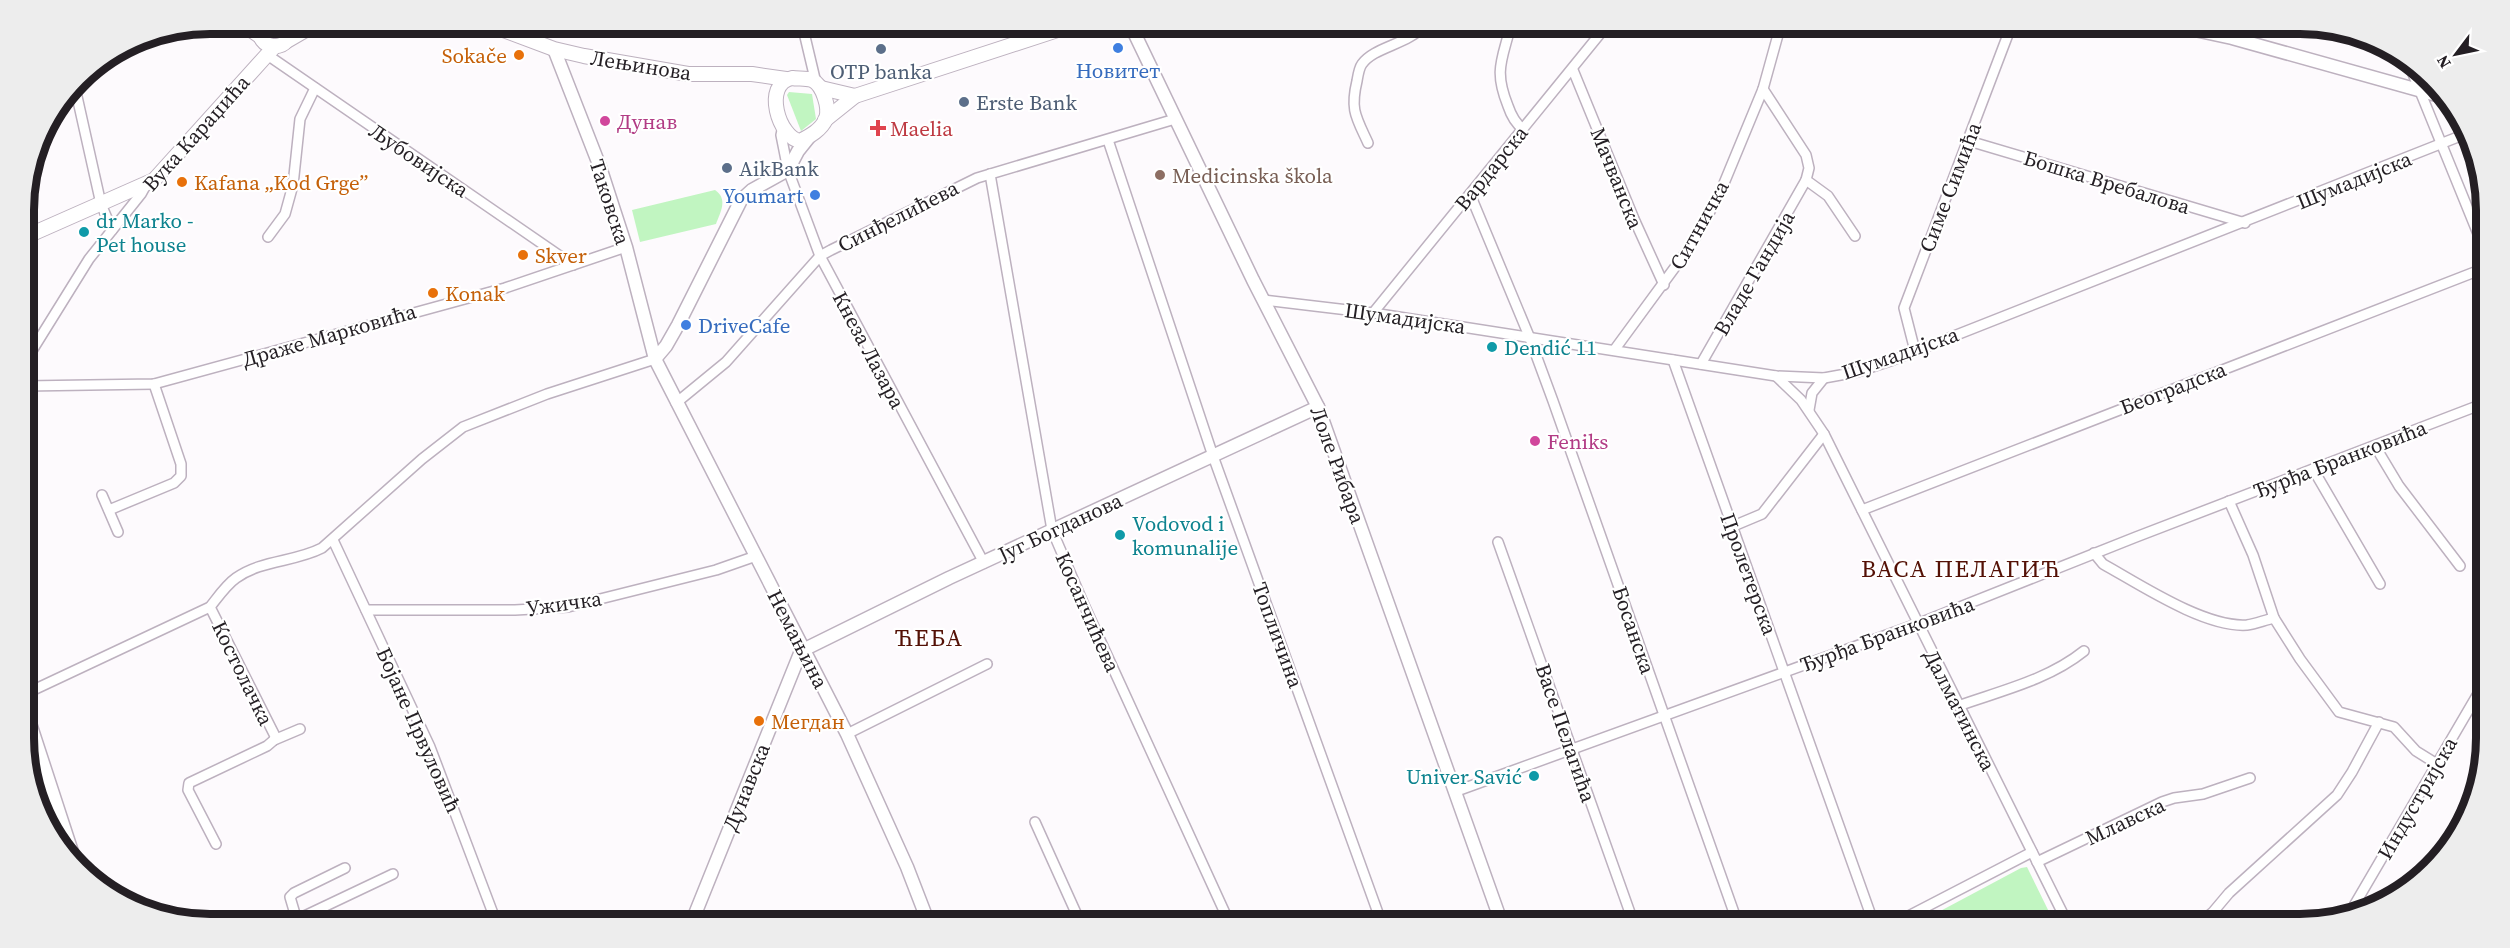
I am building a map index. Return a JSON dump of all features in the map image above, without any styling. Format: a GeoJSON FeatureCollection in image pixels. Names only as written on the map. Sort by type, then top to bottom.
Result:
{"type":"FeatureCollection","features":[{"type":"Feature","properties":{"kind":"main road","name":"Вука Караџића"},"geometry":{"type":"LineString","coordinates":[[146,185],[158,175],[269,41],[288,34]]}},
{"type":"Feature","properties":{"kind":"main road"},"geometry":{"type":"LineString","coordinates":[[269,41],[289,34]]}},
{"type":"Feature","properties":{"kind":"main road","name":"Лењинова"},"geometry":{"type":"LineString","coordinates":[[516,34],[554,49],[584,56],[688,74],[752,74],[786,79]]}},
{"type":"Feature","properties":{"kind":"main road"},"geometry":{"type":"LineString","coordinates":[[752,74],[775,100],[783,126],[794,140],[800,141],[811,136],[825,120],[855,96],[1045,34]]}},
{"type":"Feature","properties":{"kind":"main road"},"geometry":{"type":"LineString","coordinates":[[775,100],[777,87],[786,79],[809,79],[818,86],[855,96]]}},
{"type":"Feature","properties":{"kind":"main road"},"geometry":{"type":"LineString","coordinates":[[818,86],[825,105],[825,120]]}},
{"type":"Feature","properties":{"kind":"main road"},"geometry":{"type":"LineString","coordinates":[[35,233],[146,185]]}},
{"type":"Feature","properties":{"kind":"street"},"geometry":{"type":"LineString","coordinates":[[805,34],[818,86]]}},
{"type":"Feature","properties":{"kind":"street","name":"Лоле Рибара"},"geometry":{"type":"LineString","coordinates":[[1135,34],[1318,407],[1498,913]]}},
{"type":"Feature","properties":{"kind":"street"},"geometry":{"type":"LineString","coordinates":[[1368,143],[1356,117],[1352,100],[1361,65],[1415,34]]}},
{"type":"Feature","properties":{"kind":"street"},"geometry":{"type":"LineString","coordinates":[[1509,34],[1499,73],[1500,84],[1508,107],[1517,125],[1522,129]]}},
{"type":"Feature","properties":{"kind":"street","name":"Вардарска"},"geometry":{"type":"LineString","coordinates":[[1373,312],[1600,34]]}},
{"type":"Feature","properties":{"kind":"street","name":"Ситничка"},"geometry":{"type":"LineString","coordinates":[[1615,349],[1692,244],[1720,193],[1763,89],[1777,34]]}},
{"type":"Feature","properties":{"kind":"street","name":"Симе Симића"},"geometry":{"type":"LineString","coordinates":[[1915,351],[1905,308],[2008,34]]}},
{"type":"Feature","properties":{"kind":"street"},"geometry":{"type":"LineString","coordinates":[[2213,34],[2432,94]]}},
{"type":"Feature","properties":{"kind":"street","name":"Љубовијска"},"geometry":{"type":"LineString","coordinates":[[269,41],[315,88],[573,265]]}},
{"type":"Feature","properties":{"kind":"street","name":"Таковска"},"geometry":{"type":"LineString","coordinates":[[554,49],[600,167],[626,247],[655,359]]}},
{"type":"Feature","properties":{"kind":"street","name":"Мачванска"},"geometry":{"type":"LineString","coordinates":[[1573,70],[1634,219],[1664,285]]}},
{"type":"Feature","properties":{"kind":"street"},"geometry":{"type":"LineString","coordinates":[[2414,77],[2476,228]]}},
{"type":"Feature","properties":{"kind":"street"},"geometry":{"type":"LineString","coordinates":[[268,237],[285,214],[293,185],[300,119],[315,88]]}},
{"type":"Feature","properties":{"kind":"street"},"geometry":{"type":"LineString","coordinates":[[1763,89],[1806,155],[1809,168],[1806,180],[1828,196],[1855,236]]}},
{"type":"Feature","properties":{"kind":"street"},"geometry":{"type":"LineString","coordinates":[[77,96],[101,204],[112,230]]}},
{"type":"Feature","properties":{"kind":"street","name":"Синђелићева"},"geometry":{"type":"LineString","coordinates":[[676,404],[726,362],[820,256],[950,190],[990,174],[1108,141],[1175,119]]}},
{"type":"Feature","properties":{"kind":"street","name":"Кнеза Лазара"},"geometry":{"type":"LineString","coordinates":[[783,126],[781,135],[789,170],[820,256],[984,562]]}},
{"type":"Feature","properties":{"kind":"street"},"geometry":{"type":"LineString","coordinates":[[34,690],[210,607],[241,575],[270,564],[310,554],[333,540],[393,484],[463,427],[547,394],[655,359],[666,346],[678,325],[741,200],[753,190],[789,170],[798,151],[811,136]]}},
{"type":"Feature","properties":{"kind":"street","name":"Шумадијска"},"geometry":{"type":"LineString","coordinates":[[1264,300],[1373,312],[1776,376],[1824,378],[1857,372],[1915,351],[2459,137]]}},
{"type":"Feature","properties":{"kind":"street","name":"Топличина"},"geometry":{"type":"LineString","coordinates":[[1108,141],[1213,456],[1378,913]]}},
{"type":"Feature","properties":{"kind":"street","name":"Бошка Вребалова"},"geometry":{"type":"LineString","coordinates":[[1969,141],[2245,223]]}},
{"type":"Feature","properties":{"kind":"street","name":"Косанчићева"},"geometry":{"type":"LineString","coordinates":[[990,174],[1052,530],[1225,914]]}},
{"type":"Feature","properties":{"kind":"street","name":"Владе Гандија"},"geometry":{"type":"LineString","coordinates":[[1701,364],[1806,180]]}},
{"type":"Feature","properties":{"kind":"street","name":"Вука Караџића"},"geometry":{"type":"LineString","coordinates":[[35,346],[89,259],[146,185]]}},
{"type":"Feature","properties":{"kind":"street","name":"Босанска"},"geometry":{"type":"LineString","coordinates":[[1470,194],[1529,336],[1734,913]]}},
{"type":"Feature","properties":{"kind":"street","name":"Драже Марковића"},"geometry":{"type":"LineString","coordinates":[[35,386],[154,384],[505,288],[626,247]]}},
{"type":"Feature","properties":{"kind":"street","name":"Београдска"},"geometry":{"type":"LineString","coordinates":[[1862,510],[2476,271]]}},
{"type":"Feature","properties":{"kind":"street","name":"Немањина"},"geometry":{"type":"LineString","coordinates":[[655,359],[676,404],[847,734],[907,867],[925,914]]}},
{"type":"Feature","properties":{"kind":"street","name":"Пролетерска"},"geometry":{"type":"LineString","coordinates":[[1673,360],[1870,913]]}},
{"type":"Feature","properties":{"kind":"street","name":"Далматинска"},"geometry":{"type":"LineString","coordinates":[[1776,376],[1809,410],[1824,434],[2063,913]]}},
{"type":"Feature","properties":{"kind":"street"},"geometry":{"type":"LineString","coordinates":[[1809,410],[1812,393],[1824,378]]}},
{"type":"Feature","properties":{"kind":"street"},"geometry":{"type":"LineString","coordinates":[[109,510],[174,483],[181,476],[182,464],[154,384]]}},
{"type":"Feature","properties":{"kind":"street","name":"Југ Богданова"},"geometry":{"type":"LineString","coordinates":[[803,651],[984,562],[1318,407]]}},
{"type":"Feature","properties":{"kind":"street","name":"Ђурђа Бранковића"},"geometry":{"type":"LineString","coordinates":[[1454,792],[1917,624],[2094,553],[2476,407]]}},
{"type":"Feature","properties":{"kind":"street"},"geometry":{"type":"LineString","coordinates":[[1731,527],[1762,514],[1824,434]]}},
{"type":"Feature","properties":{"kind":"street"},"geometry":{"type":"LineString","coordinates":[[2375,446],[2399,486],[2460,566]]}},
{"type":"Feature","properties":{"kind":"street"},"geometry":{"type":"LineString","coordinates":[[2313,469],[2380,584]]}},
{"type":"Feature","properties":{"kind":"street"},"geometry":{"type":"LineString","coordinates":[[102,495],[118,532]]}},
{"type":"Feature","properties":{"kind":"street"},"geometry":{"type":"LineString","coordinates":[[2229,501],[2253,555],[2274,618],[2300,659],[2339,712],[2394,727],[2416,751],[2437,764]]}},
{"type":"Feature","properties":{"kind":"street","name":"Бојане Првуловић"},"geometry":{"type":"LineString","coordinates":[[333,540],[430,747],[492,914]]}},
{"type":"Feature","properties":{"kind":"street","name":"Васе Пелагића"},"geometry":{"type":"LineString","coordinates":[[1498,542],[1630,913]]}},
{"type":"Feature","properties":{"kind":"street"},"geometry":{"type":"LineString","coordinates":[[2094,553],[2103,564],[2110,568],[2179,606],[2205,616],[2246,625],[2274,618]]}},
{"type":"Feature","properties":{"kind":"street","name":"Ужичка"},"geometry":{"type":"LineString","coordinates":[[366,610],[514,610],[568,607],[716,570],[756,556]]}},
{"type":"Feature","properties":{"kind":"street","name":"Костолачка"},"geometry":{"type":"LineString","coordinates":[[210,607],[275,736],[274,740]]}},
{"type":"Feature","properties":{"kind":"street","name":"Дунавска"},"geometry":{"type":"LineString","coordinates":[[696,914],[803,651]]}},
{"type":"Feature","properties":{"kind":"street"},"geometry":{"type":"LineString","coordinates":[[1958,706],[2033,680],[2066,664],[2084,651]]}},
{"type":"Feature","properties":{"kind":"street"},"geometry":{"type":"LineString","coordinates":[[847,734],[987,664]]}},
{"type":"Feature","properties":{"kind":"street","name":"Индустријска"},"geometry":{"type":"LineString","coordinates":[[2355,904],[2476,697]]}},
{"type":"Feature","properties":{"kind":"street"},"geometry":{"type":"LineString","coordinates":[[2212,913],[2229,893],[2337,795],[2379,722]]}},
{"type":"Feature","properties":{"kind":"street","name":"Костолачка"},"geometry":{"type":"LineString","coordinates":[[216,844],[188,790],[189,783],[300,729]]}},
{"type":"Feature","properties":{"kind":"street"},"geometry":{"type":"LineString","coordinates":[[36,758],[66,838]]}},
{"type":"Feature","properties":{"kind":"street","name":"Млавска"},"geometry":{"type":"LineString","coordinates":[[2037,862],[2162,802],[2204,794],[2250,778]]}},
{"type":"Feature","properties":{"kind":"street"},"geometry":{"type":"LineString","coordinates":[[1035,822],[1076,914]]}},
{"type":"Feature","properties":{"kind":"street"},"geometry":{"type":"LineString","coordinates":[[1914,913],[2032,852]]}},
{"type":"Feature","properties":{"kind":"street"},"geometry":{"type":"LineString","coordinates":[[294,914],[290,901],[294,893],[345,868]]}},
{"type":"Feature","properties":{"kind":"street"},"geometry":{"type":"LineString","coordinates":[[313,914],[393,874]]}},
{"type":"Feature","properties":{"kind":"green space"},"geometry":{"type":"Polygon","coordinates":[[[789,92],[812,94],[816,119],[801,131],[787,95],[789,92]]]}},
{"type":"Feature","properties":{"kind":"green space"},"geometry":{"type":"Polygon","coordinates":[[[715,190],[722,201],[716,224],[640,242],[632,210],[715,190]]]}},
{"type":"Feature","properties":{"kind":"green space"},"geometry":{"type":"Polygon","coordinates":[[[2027,867],[2050,913],[1936,913],[2021,868],[2027,867]]]}},
{"type":"Feature","properties":{"kind":"place","name":"Новитет"},"geometry":{"type":"Point","coordinates":[1118,48]}},
{"type":"Feature","properties":{"kind":"place","name":"OTP banka"},"geometry":{"type":"Point","coordinates":[881,49]}},
{"type":"Feature","properties":{"kind":"place","name":"Sokače"},"geometry":{"type":"Point","coordinates":[519,55]}},
{"type":"Feature","properties":{"kind":"place","name":"Erste Bank"},"geometry":{"type":"Point","coordinates":[964,102]}},
{"type":"Feature","properties":{"kind":"place","name":"Дунав"},"geometry":{"type":"Point","coordinates":[605,121]}},
{"type":"Feature","properties":{"kind":"place","name":"Maelia"},"geometry":{"type":"Point","coordinates":[878,128]}},
{"type":"Feature","properties":{"kind":"place","name":"AikBank"},"geometry":{"type":"Point","coordinates":[727,168]}},
{"type":"Feature","properties":{"kind":"place","name":"Medicinska škola"},"geometry":{"type":"Point","coordinates":[1160,175]}},
{"type":"Feature","properties":{"kind":"place","name":"Kafana „Kod Grge”"},"geometry":{"type":"Point","coordinates":[182,182]}},
{"type":"Feature","properties":{"kind":"place","name":"Youmart"},"geometry":{"type":"Point","coordinates":[815,195]}},
{"type":"Feature","properties":{"kind":"place","name":"dr Marko - Pet house"},"geometry":{"type":"Point","coordinates":[84,232]}},
{"type":"Feature","properties":{"kind":"place","name":"Skver"},"geometry":{"type":"Point","coordinates":[523,255]}},
{"type":"Feature","properties":{"kind":"place","name":"Konak"},"geometry":{"type":"Point","coordinates":[433,293]}},
{"type":"Feature","properties":{"kind":"place","name":"DriveCafe"},"geometry":{"type":"Point","coordinates":[686,325]}},
{"type":"Feature","properties":{"kind":"place","name":"Dendić 11"},"geometry":{"type":"Point","coordinates":[1492,347]}},
{"type":"Feature","properties":{"kind":"place","name":"Feniks"},"geometry":{"type":"Point","coordinates":[1535,441]}},
{"type":"Feature","properties":{"kind":"place","name":"Vodovod i komunalije"},"geometry":{"type":"Point","coordinates":[1120,535]}},
{"type":"Feature","properties":{"kind":"place","name":"Мегдан"},"geometry":{"type":"Point","coordinates":[759,721]}},
{"type":"Feature","properties":{"kind":"place","name":"Univer Savić"},"geometry":{"type":"Point","coordinates":[1534,776]}},
{"type":"Feature","properties":{"kind":"district","name":"ВАСА ПЕЛАГИЋ"},"geometry":{"type":"Point","coordinates":[1961,568]}},
{"type":"Feature","properties":{"kind":"district","name":"ЋЕБА"},"geometry":{"type":"Point","coordinates":[929,637]}}]}
